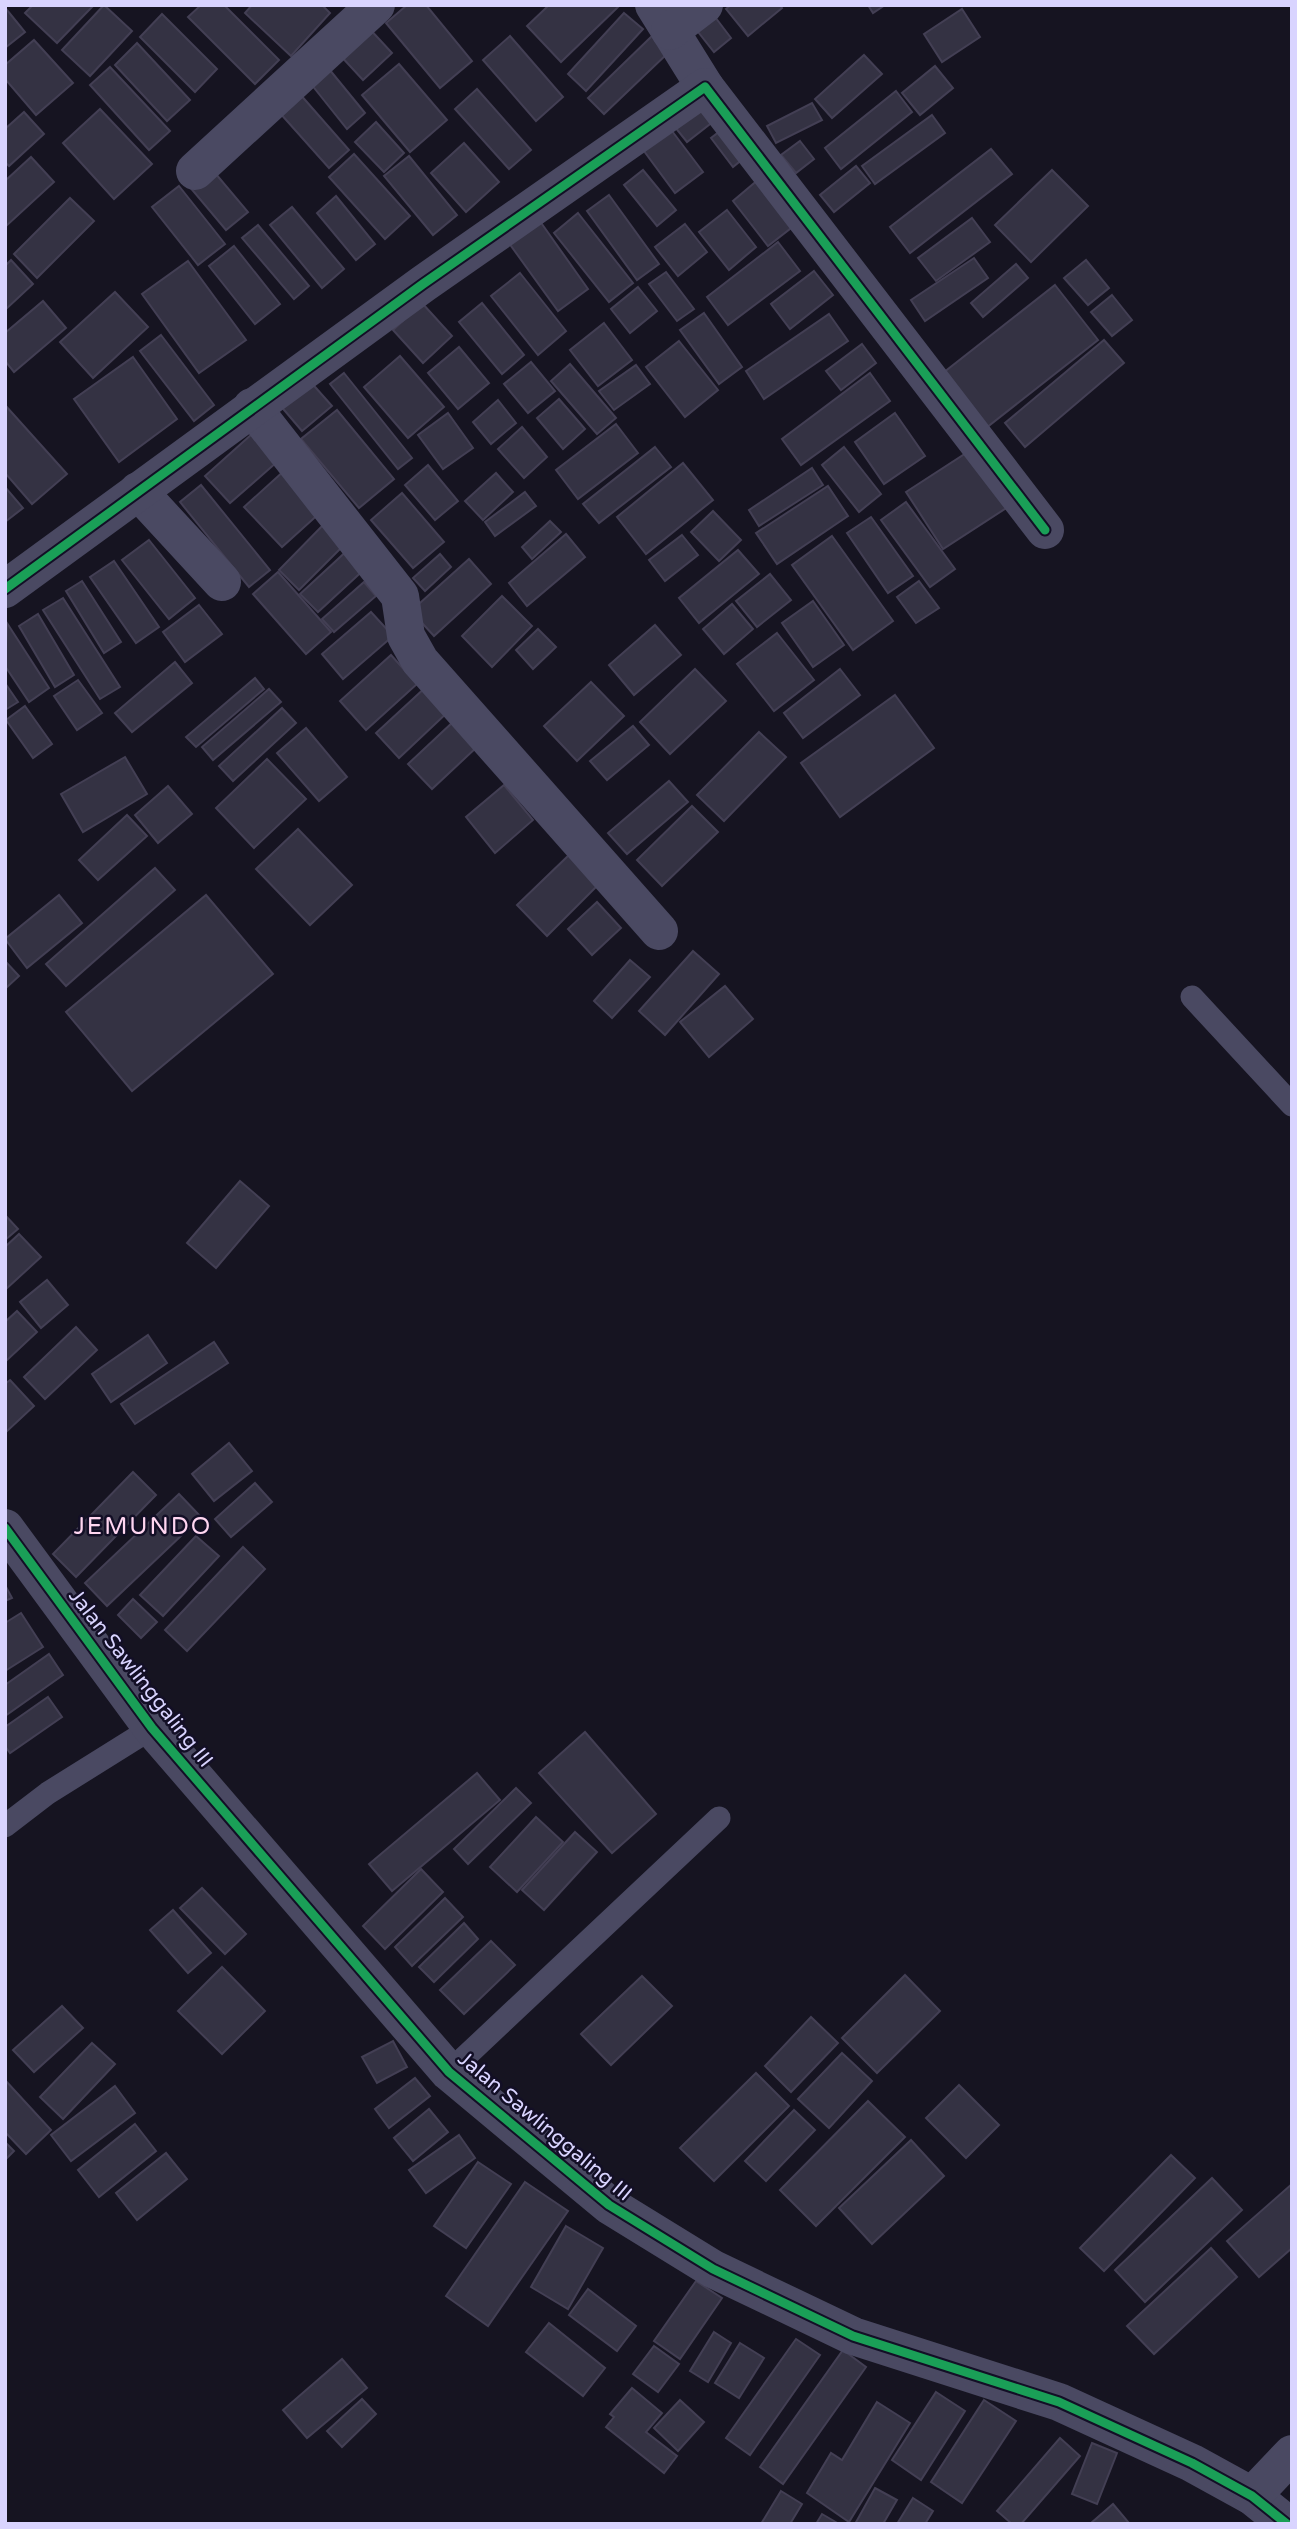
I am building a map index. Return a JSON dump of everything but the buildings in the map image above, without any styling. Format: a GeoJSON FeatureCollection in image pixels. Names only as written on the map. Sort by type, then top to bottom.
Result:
{"type":"FeatureCollection","features":[{"type":"Feature","properties":{"kind":"street"},"geometry":{"type":"LineString","coordinates":[[195,171],[376,5]]}},
{"type":"Feature","properties":{"kind":"street"},"geometry":{"type":"LineString","coordinates":[[704,5],[662,18],[705,87],[1045,530]]}},
{"type":"Feature","properties":{"kind":"street"},"geometry":{"type":"LineString","coordinates":[[5,589],[252,407],[705,87]]}},
{"type":"Feature","properties":{"kind":"street"},"geometry":{"type":"LineString","coordinates":[[252,407],[400,596],[406,636],[415,654],[659,930]]}},
{"type":"Feature","properties":{"kind":"street"},"geometry":{"type":"LineString","coordinates":[[138,491],[222,582]]}},
{"type":"Feature","properties":{"kind":"street","name":"Jalan Sawlinggaling III"},"geometry":{"type":"LineString","coordinates":[[10,1544],[152,1728],[449,2072],[609,2206],[713,2269],[853,2336],[1059,2402],[1192,2463],[1252,2496],[1287,2524]]}},
{"type":"Feature","properties":{"kind":"street"},"geometry":{"type":"LineString","coordinates":[[1252,2496],[1292,2454]]}},
{"type":"Feature","properties":{"kind":"lane"},"geometry":{"type":"LineString","coordinates":[[1192,997],[1292,1105]]}},
{"type":"Feature","properties":{"kind":"lane"},"geometry":{"type":"LineString","coordinates":[[5,1826],[48,1793],[152,1728]]}},
{"type":"Feature","properties":{"kind":"lane"},"geometry":{"type":"LineString","coordinates":[[449,2072],[719,1818]]}},
{"type":"Feature","properties":{"kind":"cycle path"},"geometry":{"type":"LineString","coordinates":[[5,589],[423,284],[705,87],[1045,530]]}},
{"type":"Feature","properties":{"kind":"cycle path"},"geometry":{"type":"LineString","coordinates":[[5,1528],[152,1728],[449,2072],[609,2205],[713,2269],[853,2336],[1059,2402],[1192,2463],[1252,2496],[1287,2524]]}},
{"type":"Feature","properties":{"kind":"district","name":"JEMUNDO"},"geometry":{"type":"Point","coordinates":[143,1526]}}]}
